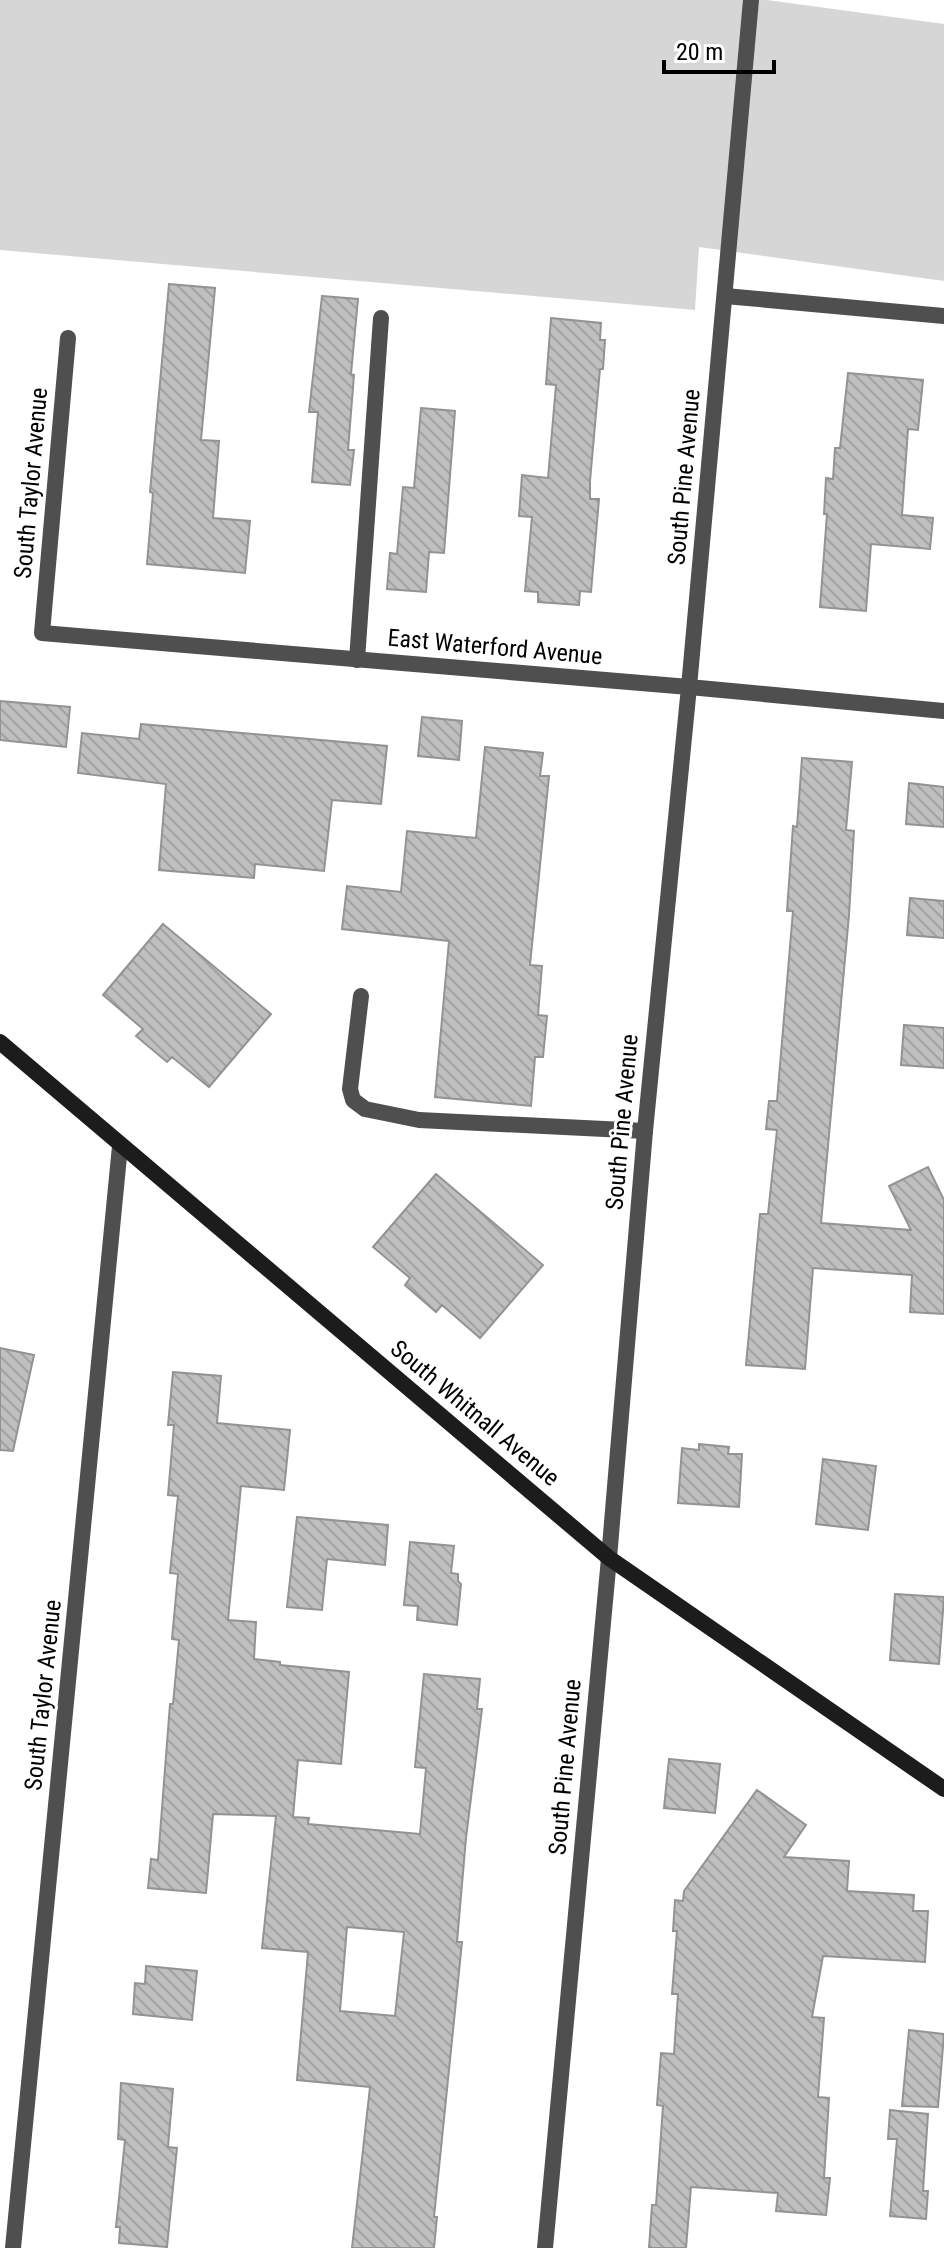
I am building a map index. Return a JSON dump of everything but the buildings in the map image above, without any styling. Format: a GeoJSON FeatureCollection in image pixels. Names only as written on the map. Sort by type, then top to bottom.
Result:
{"type":"FeatureCollection","features":[{"type":"Feature","properties":{"kind":"street","name":"South Pine Avenue"},"geometry":{"type":"LineString","coordinates":[[545,2248],[751,0]]}},
{"type":"Feature","properties":{"kind":"street"},"geometry":{"type":"LineString","coordinates":[[725,296],[944,316]]}},
{"type":"Feature","properties":{"kind":"street"},"geometry":{"type":"LineString","coordinates":[[357,660],[381,318]]}},
{"type":"Feature","properties":{"kind":"street","name":"South Taylor Avenue"},"geometry":{"type":"LineString","coordinates":[[42,633],[68,338]]}},
{"type":"Feature","properties":{"kind":"street","name":"East Waterford Avenue"},"geometry":{"type":"LineString","coordinates":[[42,633],[944,711]]}},
{"type":"Feature","properties":{"kind":"street"},"geometry":{"type":"LineString","coordinates":[[361,996],[350,1089],[353,1100],[365,1109],[447,1122],[645,1131]]}},
{"type":"Feature","properties":{"kind":"street","name":"South Whitnall Avenue"},"geometry":{"type":"LineString","coordinates":[[0,1042],[609,1558],[944,1789]]}},
{"type":"Feature","properties":{"kind":"street","name":"South Taylor Avenue"},"geometry":{"type":"LineString","coordinates":[[13,2248],[120,1146]]}},
{"type":"Feature","properties":{"kind":"shaded area"},"geometry":{"type":"Polygon","coordinates":[[[0,0],[767,0],[944,24],[944,281],[699,247],[695,310],[0,250],[0,0]]]}}]}
